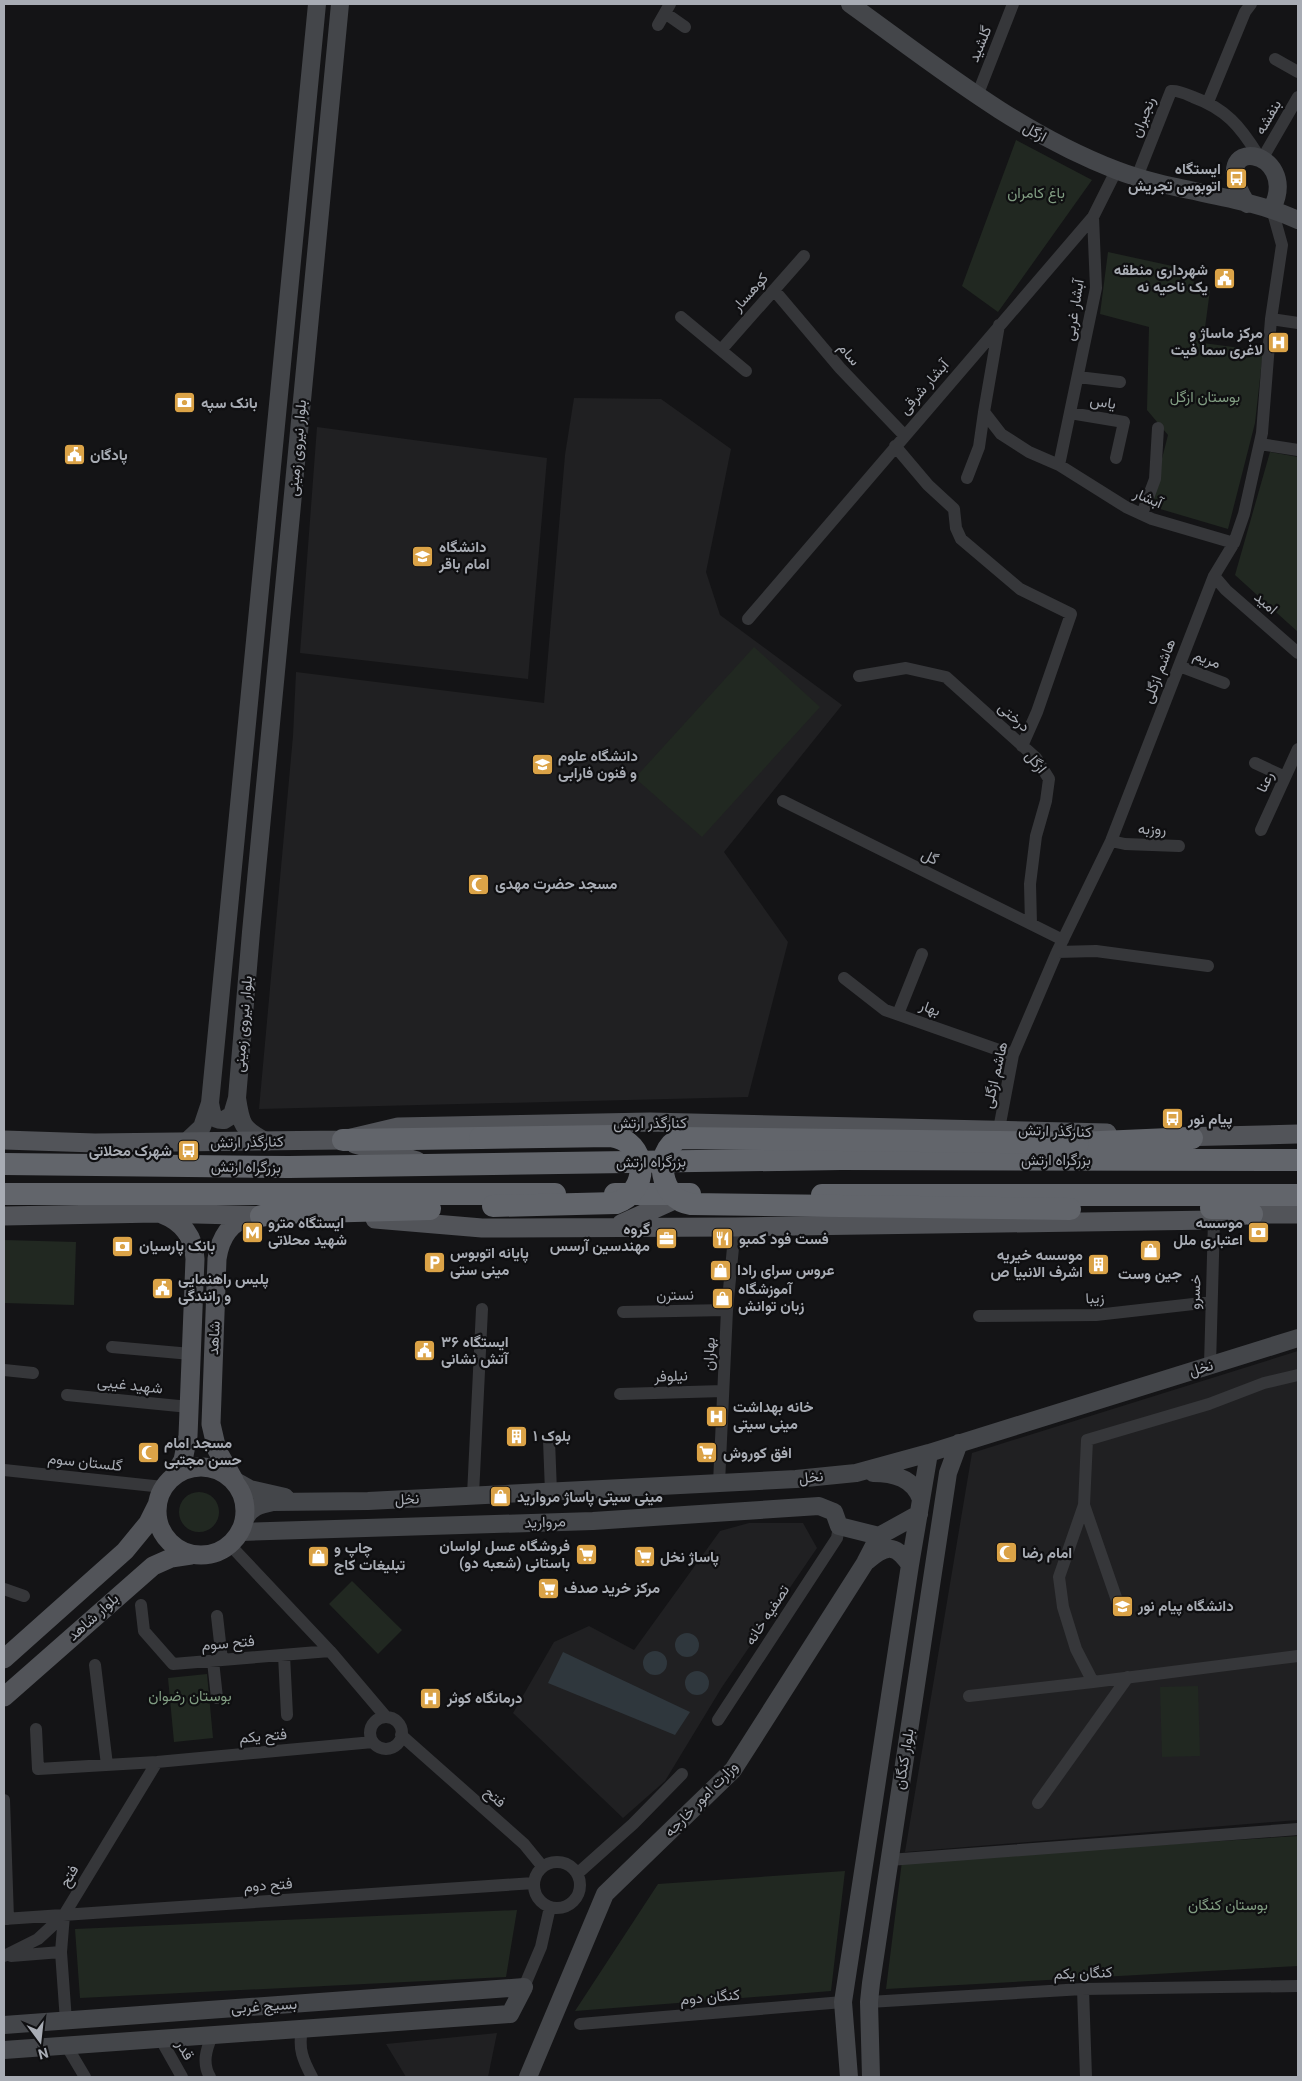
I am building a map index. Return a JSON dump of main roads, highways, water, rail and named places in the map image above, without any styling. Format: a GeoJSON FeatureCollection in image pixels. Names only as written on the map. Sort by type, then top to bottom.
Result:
{"type":"FeatureCollection","features":[{"type":"Feature","properties":{"kind":"highway"},"geometry":{"type":"LineString","coordinates":[[261,1216],[295,1212],[616,1203],[626,1198],[637,1186],[641,1170],[640,1161],[632,1145],[623,1138],[611,1136],[343,1140]]}},
{"type":"Feature","properties":{"kind":"highway"},"geometry":{"type":"LineString","coordinates":[[1192,1138],[1078,1143],[680,1138],[669,1147],[663,1165],[666,1184],[672,1195],[679,1201],[691,1204],[1070,1209],[1228,1208],[1252,1214]]}},
{"type":"Feature","properties":{"kind":"highway","name":"بزرگراه ارتش"},"geometry":{"type":"LineString","coordinates":[[4,1164],[289,1167],[841,1159],[1298,1160]]}},
{"type":"Feature","properties":{"kind":"highway","name":"بزرگراه ارتش"},"geometry":{"type":"LineString","coordinates":[[4,1194],[1298,1195]]}},
{"type":"Feature","properties":{"kind":"main road","name":"بلوار نیروی زمینی"},"geometry":{"type":"LineString","coordinates":[[185,1143],[202,1126],[210,1103],[317,4]]}},
{"type":"Feature","properties":{"kind":"main road","name":"بلوار نیروی زمینی"},"geometry":{"type":"LineString","coordinates":[[267,1142],[248,1132],[240,1121],[237,1098],[254,893],[340,4]]}},
{"type":"Feature","properties":{"kind":"main road","name":"ازگل"},"geometry":{"type":"LineString","coordinates":[[850,4],[977,96],[1039,135],[1116,170],[1137,177],[1247,204]]}},
{"type":"Feature","properties":{"kind":"main road"},"geometry":{"type":"LineString","coordinates":[[308,107],[329,109]]}},
{"type":"Feature","properties":{"kind":"main road"},"geometry":{"type":"LineString","coordinates":[[1272,209],[1287,192],[1290,178],[1284,164],[1272,156],[1261,155],[1243,164],[1239,171],[1238,188],[1247,204],[1272,209],[1298,220]]}},
{"type":"Feature","properties":{"kind":"main road"},"geometry":{"type":"LineString","coordinates":[[231,891],[254,893]]}},
{"type":"Feature","properties":{"kind":"main road"},"geometry":{"type":"LineString","coordinates":[[210,1103],[212,1116],[215,1119],[224,1120],[232,1115],[237,1098]]}},
{"type":"Feature","properties":{"kind":"main road","name":"کنارگذر ارتش"},"geometry":{"type":"LineString","coordinates":[[4,1140],[95,1143],[343,1140],[398,1127],[650,1122],[999,1129],[1192,1138],[1298,1134]]}},
{"type":"Feature","properties":{"kind":"main road"},"geometry":{"type":"LineString","coordinates":[[1192,1138],[1298,1141]]}},
{"type":"Feature","properties":{"kind":"main road"},"geometry":{"type":"LineString","coordinates":[[343,1140],[433,1165]]}},
{"type":"Feature","properties":{"kind":"main road"},"geometry":{"type":"LineString","coordinates":[[4,1156],[76,1165]]}},
{"type":"Feature","properties":{"kind":"main road"},"geometry":{"type":"LineString","coordinates":[[616,1226],[687,1194]]}},
{"type":"Feature","properties":{"kind":"main road"},"geometry":{"type":"LineString","coordinates":[[4,1216],[156,1212],[383,1220],[482,1228],[735,1227],[1214,1220],[1252,1214],[1298,1214]]}},
{"type":"Feature","properties":{"kind":"main road","name":"شاهد"},"geometry":{"type":"LineString","coordinates":[[156,1212],[171,1218],[184,1228],[192,1241],[195,1259],[188,1436],[183,1460],[168,1482]]}},
{"type":"Feature","properties":{"kind":"main road","name":"شاهد"},"geometry":{"type":"LineString","coordinates":[[234,1480],[217,1450],[211,1424],[217,1259],[221,1242],[232,1225],[242,1219],[261,1216]]}},
{"type":"Feature","properties":{"kind":"main road"},"geometry":{"type":"LineString","coordinates":[[195,1259],[200,1250],[206,1248],[213,1250],[217,1259]]}},
{"type":"Feature","properties":{"kind":"main road","name":"نخل"},"geometry":{"type":"LineString","coordinates":[[305,1501],[368,1501],[473,1496],[796,1479],[856,1473],[930,1452],[1298,1338]]}},
{"type":"Feature","properties":{"kind":"main road","name":"بلوار کنگان"},"geometry":{"type":"LineString","coordinates":[[871,2077],[869,2002],[948,1473],[959,1443]]}},
{"type":"Feature","properties":{"kind":"main road","name":"بلوار کنگان"},"geometry":{"type":"LineString","coordinates":[[849,2077],[843,2002],[902,1615],[930,1452]]}},
{"type":"Feature","properties":{"kind":"main road"},"geometry":{"type":"LineString","coordinates":[[924,1481],[931,1468],[937,1463],[945,1464],[948,1473]]}},
{"type":"Feature","properties":{"kind":"main road"},"geometry":{"type":"LineString","coordinates":[[194,1467],[217,1469],[259,1492],[305,1501],[258,1505],[250,1510],[239,1532],[218,1552],[205,1556],[191,1555],[179,1550],[165,1536],[157,1518],[157,1505],[168,1482],[194,1467]]}},
{"type":"Feature","properties":{"kind":"main road"},"geometry":{"type":"LineString","coordinates":[[856,1473],[893,1473],[917,1489],[920,1507],[879,1536]]}},
{"type":"Feature","properties":{"kind":"main road"},"geometry":{"type":"LineString","coordinates":[[234,1480],[242,1492],[246,1505],[239,1532]]}},
{"type":"Feature","properties":{"kind":"main road","name":"بلوار شاهد"},"geometry":{"type":"LineString","coordinates":[[4,1659],[125,1551],[148,1524],[157,1505]]}},
{"type":"Feature","properties":{"kind":"main road","name":"مروارید"},"geometry":{"type":"LineString","coordinates":[[239,1532],[594,1521],[819,1506],[834,1512],[839,1526],[879,1536]]}},
{"type":"Feature","properties":{"kind":"main road","name":"وزارت امور خارجه"},"geometry":{"type":"LineString","coordinates":[[528,2077],[605,1894],[733,1770],[865,1563],[879,1536]]}},
{"type":"Feature","properties":{"kind":"main road"},"geometry":{"type":"LineString","coordinates":[[865,1563],[881,1549],[890,1548],[903,1556],[910,1565]]}},
{"type":"Feature","properties":{"kind":"main road","name":"بلوار شاهد"},"geometry":{"type":"LineString","coordinates":[[4,1697],[153,1566],[171,1558],[191,1555]]}},
{"type":"Feature","properties":{"kind":"main road"},"geometry":{"type":"LineString","coordinates":[[902,1615],[926,1621]]}},
{"type":"Feature","properties":{"kind":"main road","name":"بسیج غربی"},"geometry":{"type":"LineString","coordinates":[[4,2025],[524,1988],[510,2014],[4,2050]]}},
{"type":"Feature","properties":{"kind":"main road"},"geometry":{"type":"LineString","coordinates":[[843,2002],[869,2002]]}},
{"type":"Feature","properties":{"kind":"main road"},"geometry":{"type":"LineString","coordinates":[[66,2021],[66,2045]]}},
{"type":"Feature","properties":{"kind":"place","name":"ایستگاه اتوبوس تجریش"},"geometry":{"type":"Point","coordinates":[1237,178]}},
{"type":"Feature","properties":{"kind":"place","name":"شهرداری منطقه یک ناحیه نه"},"geometry":{"type":"Point","coordinates":[1224,279]}},
{"type":"Feature","properties":{"kind":"place","name":"مرکز ماساژ و لاغری سما فیت"},"geometry":{"type":"Point","coordinates":[1279,342]}},
{"type":"Feature","properties":{"kind":"place","name":"بانک سپه"},"geometry":{"type":"Point","coordinates":[185,403]}},
{"type":"Feature","properties":{"kind":"place","name":"پادگان"},"geometry":{"type":"Point","coordinates":[74,455]}},
{"type":"Feature","properties":{"kind":"place","name":"دانشگاه امام باقر"},"geometry":{"type":"Point","coordinates":[423,556]}},
{"type":"Feature","properties":{"kind":"place","name":"دانشگاه علوم و فنون فارابی"},"geometry":{"type":"Point","coordinates":[542,765]}},
{"type":"Feature","properties":{"kind":"place","name":"مسجد حضرت مهدی"},"geometry":{"type":"Point","coordinates":[479,884]}},
{"type":"Feature","properties":{"kind":"place","name":"پیام نور"},"geometry":{"type":"Point","coordinates":[1172,1119]}},
{"type":"Feature","properties":{"kind":"place","name":"شهرک محلاتی"},"geometry":{"type":"Point","coordinates":[188,1151]}},
{"type":"Feature","properties":{"kind":"place","name":"ایستگاه مترو شهید محلاتی"},"geometry":{"type":"Point","coordinates":[252,1232]}},
{"type":"Feature","properties":{"kind":"place","name":"موسسه اعتباری ملل"},"geometry":{"type":"Point","coordinates":[1259,1232]}},
{"type":"Feature","properties":{"kind":"place","name":"گروه مهندسین آرسس"},"geometry":{"type":"Point","coordinates":[666,1238]}},
{"type":"Feature","properties":{"kind":"place","name":"فست فود کمبو"},"geometry":{"type":"Point","coordinates":[723,1239]}},
{"type":"Feature","properties":{"kind":"place","name":"بانک پارسیان"},"geometry":{"type":"Point","coordinates":[123,1246]}},
{"type":"Feature","properties":{"kind":"place","name":"جین وست"},"geometry":{"type":"Point","coordinates":[1150,1251]}},
{"type":"Feature","properties":{"kind":"place","name":"پایانه اتوبوس مینی ستی"},"geometry":{"type":"Point","coordinates":[434,1262]}},
{"type":"Feature","properties":{"kind":"place","name":"موسسه خیریه اشرف الانبیا ص"},"geometry":{"type":"Point","coordinates":[1099,1264]}},
{"type":"Feature","properties":{"kind":"place","name":"عروس سرای رادا"},"geometry":{"type":"Point","coordinates":[721,1270]}},
{"type":"Feature","properties":{"kind":"place","name":"پلیس راهنمایی و رانندگی"},"geometry":{"type":"Point","coordinates":[162,1288]}},
{"type":"Feature","properties":{"kind":"place","name":"آموزشگاه زبان توانش"},"geometry":{"type":"Point","coordinates":[722,1298]}},
{"type":"Feature","properties":{"kind":"place","name":"ایستگاه ۳۶ آتش نشانی"},"geometry":{"type":"Point","coordinates":[425,1351]}},
{"type":"Feature","properties":{"kind":"place","name":"خانه بهداشت مینی سیتی"},"geometry":{"type":"Point","coordinates":[717,1416]}},
{"type":"Feature","properties":{"kind":"place","name":"۱ بلوک"},"geometry":{"type":"Point","coordinates":[517,1436]}},
{"type":"Feature","properties":{"kind":"place","name":"مسجد امام حسن مجتبی"},"geometry":{"type":"Point","coordinates":[148,1452]}},
{"type":"Feature","properties":{"kind":"place","name":"افق کوروش"},"geometry":{"type":"Point","coordinates":[707,1453]}},
{"type":"Feature","properties":{"kind":"place","name":"مینی سیتی پاساژ مروارید"},"geometry":{"type":"Point","coordinates":[501,1497]}},
{"type":"Feature","properties":{"kind":"place","name":"امام رضا"},"geometry":{"type":"Point","coordinates":[1006,1553]}},
{"type":"Feature","properties":{"kind":"place","name":"فروشگاه عسل لواسان باستانی (شعبه دو)"},"geometry":{"type":"Point","coordinates":[586,1555]}},
{"type":"Feature","properties":{"kind":"place","name":"چاپ و تبلیغات کاج"},"geometry":{"type":"Point","coordinates":[318,1557]}},
{"type":"Feature","properties":{"kind":"place","name":"پاساژ نخل"},"geometry":{"type":"Point","coordinates":[644,1557]}},
{"type":"Feature","properties":{"kind":"place","name":"مرکز خرید صدف"},"geometry":{"type":"Point","coordinates":[548,1588]}},
{"type":"Feature","properties":{"kind":"place","name":"دانشگاه پیام نور"},"geometry":{"type":"Point","coordinates":[1122,1606]}},
{"type":"Feature","properties":{"kind":"place","name":"درمانگاه کوثر"},"geometry":{"type":"Point","coordinates":[431,1698]}},
{"type":"Feature","properties":{"kind":"park label","name":"باغ کامران"},"geometry":{"type":"Point","coordinates":[1036,193]}},
{"type":"Feature","properties":{"kind":"park label","name":"بوستان ازگل"},"geometry":{"type":"Point","coordinates":[1205,397]}},
{"type":"Feature","properties":{"kind":"park label","name":"بوستان رضوان"},"geometry":{"type":"Point","coordinates":[190,1696]}},
{"type":"Feature","properties":{"kind":"park label","name":"بوستان کنگان"},"geometry":{"type":"Point","coordinates":[1228,1905]}}]}
